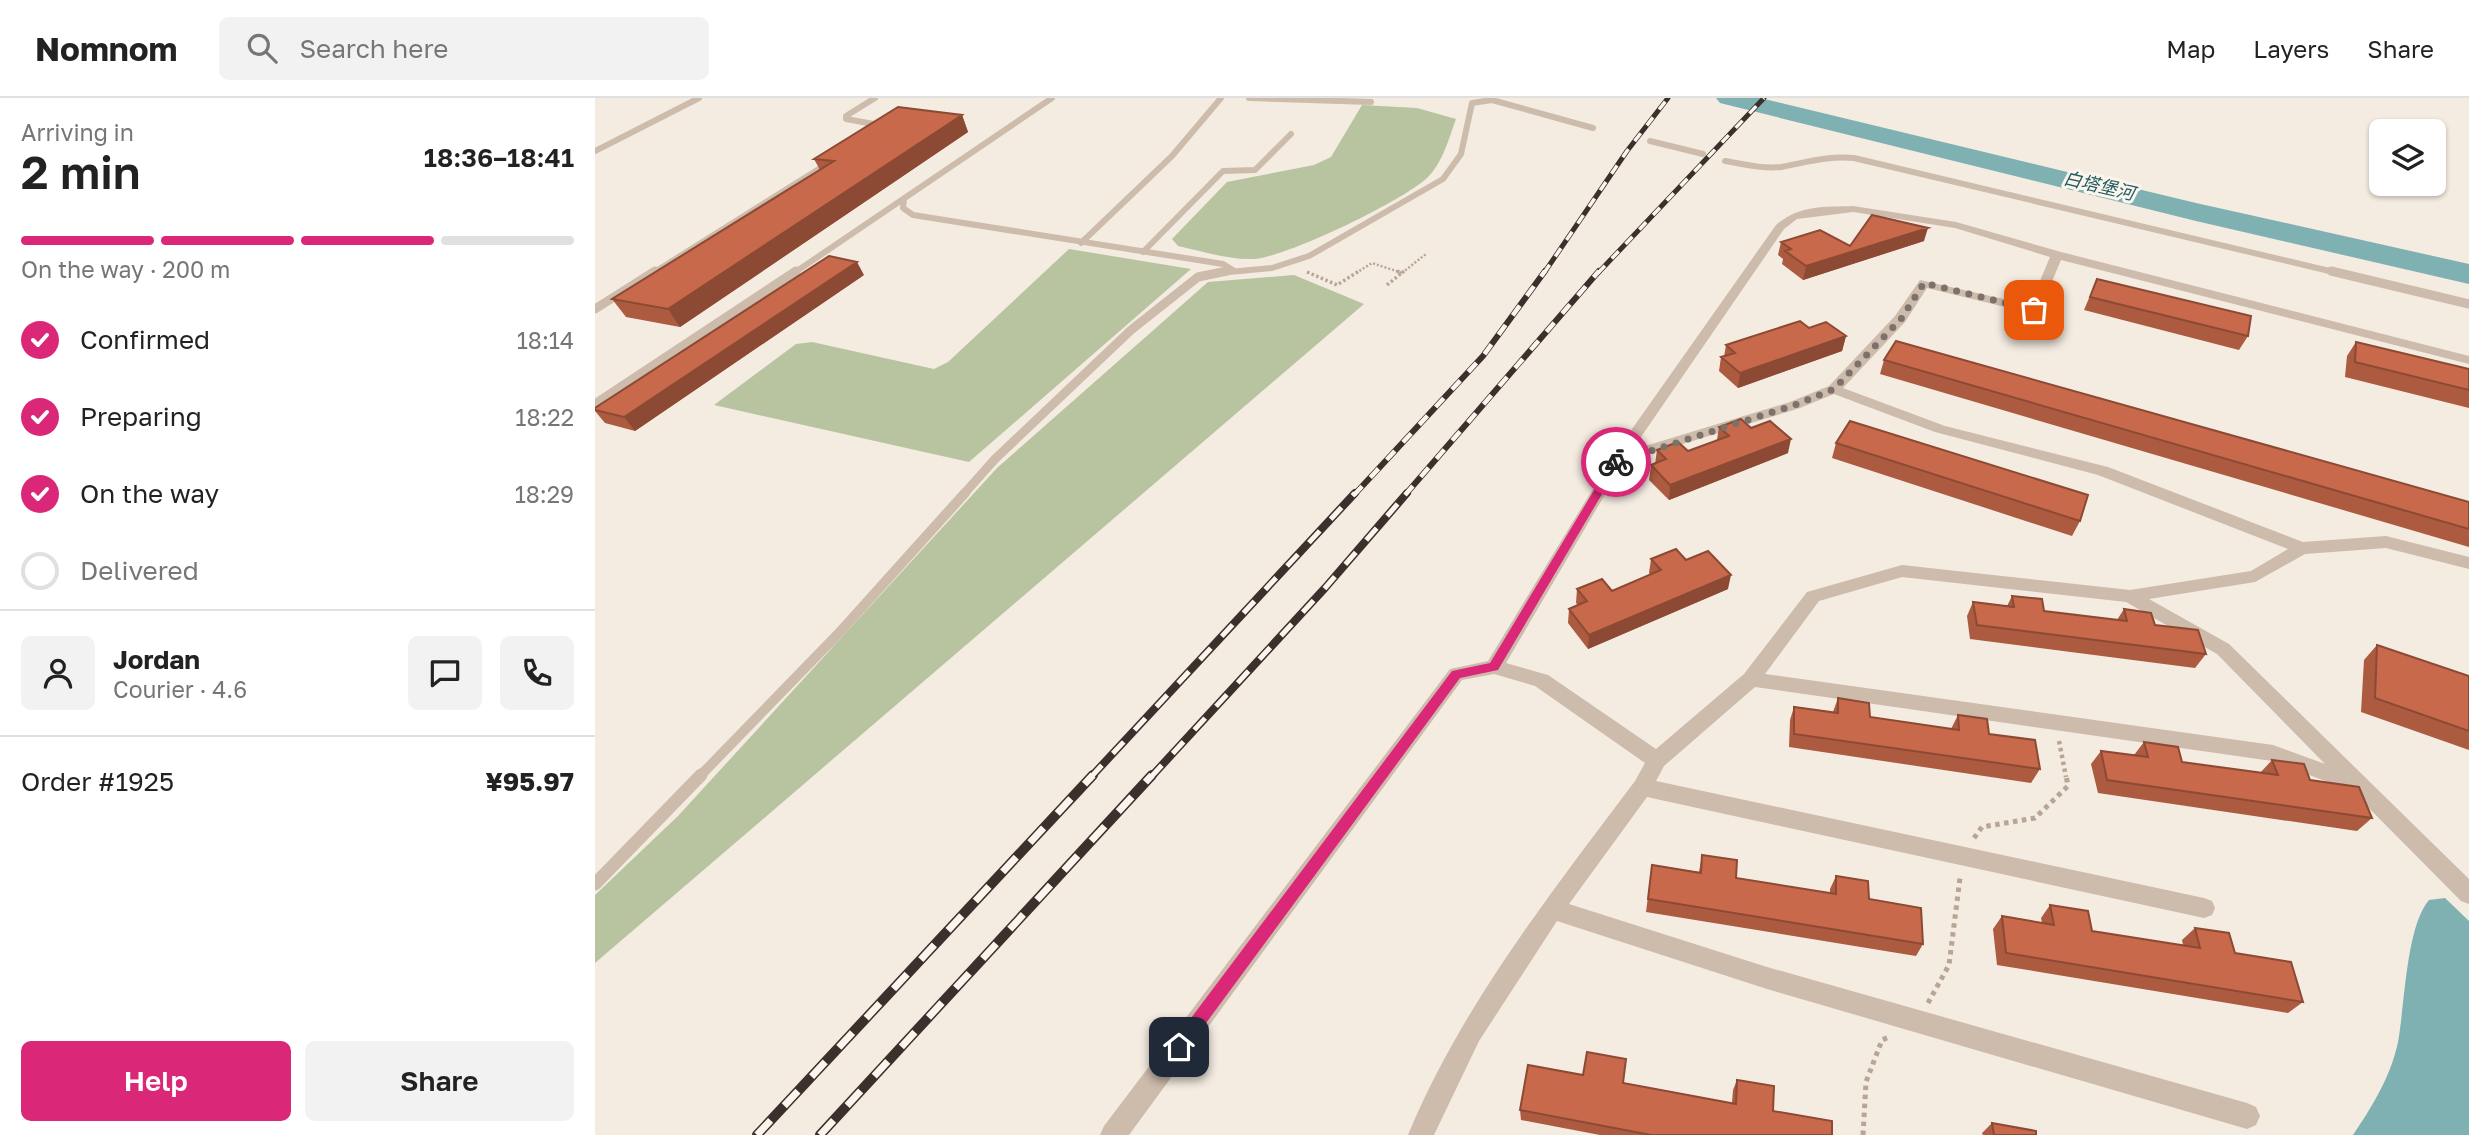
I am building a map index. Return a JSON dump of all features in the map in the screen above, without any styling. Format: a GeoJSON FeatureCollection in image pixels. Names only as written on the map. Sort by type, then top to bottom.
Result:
{"type":"FeatureCollection","features":[{"type":"Feature","properties":{"kind":"street"},"geometry":{"type":"LineString","coordinates":[[1494,667],[1618,459],[1780,228],[1793,216],[1817,211],[1853,209],[1956,225],[2057,255],[2469,360]]}},
{"type":"Feature","properties":{"kind":"street"},"geometry":{"type":"LineString","coordinates":[[1618,459],[1795,405],[1834,389],[1901,319],[1924,283],[2034,310],[2057,255]]}},
{"type":"Feature","properties":{"kind":"street"},"geometry":{"type":"LineString","coordinates":[[1834,389],[1940,429],[2103,471],[2302,548],[2386,541],[2469,563]]}},
{"type":"Feature","properties":{"kind":"street"},"geometry":{"type":"LineString","coordinates":[[1421,1135],[1471,1033],[1552,909],[1642,788],[1657,760],[1751,679],[1813,596],[1902,571],[2130,596],[2255,576],[2302,548]]}},
{"type":"Feature","properties":{"kind":"street"},"geometry":{"type":"LineString","coordinates":[[2130,596],[2223,649],[2469,894]]}},
{"type":"Feature","properties":{"kind":"street"},"geometry":{"type":"LineString","coordinates":[[1113,1135],[1456,674],[1494,667],[1541,680],[1657,760]]}},
{"type":"Feature","properties":{"kind":"street"},"geometry":{"type":"LineString","coordinates":[[1751,679],[2273,753],[2360,785]]}},
{"type":"Feature","properties":{"kind":"street"},"geometry":{"type":"LineString","coordinates":[[1642,788],[2204,908]]}},
{"type":"Feature","properties":{"kind":"street"},"geometry":{"type":"LineString","coordinates":[[1552,909],[1767,978],[2247,1116]]}},
{"type":"Feature","properties":{"kind":"lane"},"geometry":{"type":"LineString","coordinates":[[595,151],[699,98]]}},
{"type":"Feature","properties":{"kind":"lane"},"geometry":{"type":"LineString","coordinates":[[871,136],[879,130],[879,125],[846,119],[846,116],[875,98]]}},
{"type":"Feature","properties":{"kind":"lane"},"geometry":{"type":"LineString","coordinates":[[595,404],[904,200],[1052,98]]}},
{"type":"Feature","properties":{"kind":"lane"},"geometry":{"type":"LineString","coordinates":[[1081,243],[1172,156],[1221,98]]}},
{"type":"Feature","properties":{"kind":"lane"},"geometry":{"type":"LineString","coordinates":[[1249,98],[1371,102]]}},
{"type":"Feature","properties":{"kind":"lane"},"geometry":{"type":"LineString","coordinates":[[595,884],[839,633],[995,458],[1131,330],[1198,277],[1233,270],[1272,268],[1309,256],[1443,179],[1461,154],[1473,100],[1492,100],[1593,128]]}},
{"type":"Feature","properties":{"kind":"lane"},"geometry":{"type":"LineString","coordinates":[[1143,252],[1223,171],[1255,170],[1291,134]]}},
{"type":"Feature","properties":{"kind":"lane"},"geometry":{"type":"LineString","coordinates":[[1650,141],[1703,154]]}},
{"type":"Feature","properties":{"kind":"lane"},"geometry":{"type":"LineString","coordinates":[[1725,161],[1757,167],[1779,167],[1830,156],[1854,158],[2469,304]]}},
{"type":"Feature","properties":{"kind":"lane"},"geometry":{"type":"LineString","coordinates":[[595,309],[836,158]]}},
{"type":"Feature","properties":{"kind":"lane"},"geometry":{"type":"LineString","coordinates":[[904,200],[903,208],[913,215],[1223,264],[1233,270]]}},
{"type":"Feature","properties":{"kind":"path"},"geometry":{"type":"LineString","coordinates":[[1387,285],[1426,254]]}},
{"type":"Feature","properties":{"kind":"path"},"geometry":{"type":"LineString","coordinates":[[1287,263],[1337,285],[1372,263],[1402,273]]}},
{"type":"Feature","properties":{"kind":"path"},"geometry":{"type":"LineString","coordinates":[[1863,1135],[1866,1082],[1881,1040],[1918,1021],[1949,965],[1962,856],[1982,827],[2035,818],[2068,786],[2055,723]]}},
{"type":"Feature","properties":{"kind":"green space"},"geometry":{"type":"Polygon","coordinates":[[[1362,105],[1417,108],[1456,119],[1445,150],[1428,177],[1371,213],[1316,239],[1269,256],[1253,259],[1225,257],[1178,246],[1172,239],[1227,182],[1314,165],[1331,157],[1362,105]]]}},
{"type":"Feature","properties":{"kind":"green space"},"geometry":{"type":"Polygon","coordinates":[[[1069,249],[1191,269],[969,462],[714,405],[796,344],[812,342],[934,369],[948,362],[1069,249]]]}},
{"type":"Feature","properties":{"kind":"green space"},"geometry":{"type":"Polygon","coordinates":[[[1294,275],[1364,304],[595,963],[595,895],[678,816],[997,468],[1208,282],[1294,275]]]}},
{"type":"Feature","properties":{"kind":"water"},"geometry":{"type":"Polygon","coordinates":[[[2445,898],[2469,921],[2469,1135],[2353,1135],[2380,1091],[2395,1055],[2407,967],[2421,912],[2429,900],[2445,898]]]}},
{"type":"Feature","properties":{"kind":"building"},"geometry":{"type":"Polygon","coordinates":[[[898,107],[962,115],[668,309],[612,299],[834,161],[814,159],[898,107]]]}},
{"type":"Feature","properties":{"kind":"building"},"geometry":{"type":"Polygon","coordinates":[[[1872,215],[1928,228],[1806,266],[1785,251],[1791,249],[1781,242],[1820,230],[1850,246],[1872,215]]]}},
{"type":"Feature","properties":{"kind":"building"},"geometry":{"type":"Polygon","coordinates":[[[829,256],[857,262],[624,417],[595,410],[595,408],[829,256]]]}},
{"type":"Feature","properties":{"kind":"building"},"geometry":{"type":"Polygon","coordinates":[[[2097,279],[2251,316],[2248,336],[2090,297],[2097,279]]]}},
{"type":"Feature","properties":{"kind":"building"},"geometry":{"type":"Polygon","coordinates":[[[1800,321],[1809,328],[1826,322],[1846,336],[1740,373],[1721,357],[1735,353],[1726,345],[1800,321]]]}},
{"type":"Feature","properties":{"kind":"building"},"geometry":{"type":"Polygon","coordinates":[[[1896,341],[2469,502],[2469,529],[1884,360],[1896,341]]]}},
{"type":"Feature","properties":{"kind":"building"},"geometry":{"type":"Polygon","coordinates":[[[2356,342],[2469,369],[2469,390],[2355,362],[2356,342]]]}},
{"type":"Feature","properties":{"kind":"building"},"geometry":{"type":"Polygon","coordinates":[[[1741,419],[1751,428],[1770,421],[1791,439],[1670,485],[1651,465],[1666,459],[1657,450],[1678,442],[1688,451],[1729,436],[1719,427],[1741,419]]]}},
{"type":"Feature","properties":{"kind":"building"},"geometry":{"type":"Polygon","coordinates":[[[1850,421],[2088,495],[2080,521],[1836,443],[1850,421]]]}},
{"type":"Feature","properties":{"kind":"building"},"geometry":{"type":"Polygon","coordinates":[[[1676,549],[1686,560],[1708,551],[1731,575],[1589,635],[1569,609],[1587,601],[1577,589],[1602,579],[1612,591],[1661,570],[1651,559],[1676,549]]]}},
{"type":"Feature","properties":{"kind":"building"},"geometry":{"type":"Polygon","coordinates":[[[2012,596],[2042,599],[2044,611],[2127,621],[2124,609],[2151,613],[2155,625],[2198,630],[2206,654],[1977,625],[1973,602],[2014,607],[2012,596]]]}},
{"type":"Feature","properties":{"kind":"building"},"geometry":{"type":"Polygon","coordinates":[[[2377,645],[2469,676],[2469,731],[2375,698],[2377,645]]]}},
{"type":"Feature","properties":{"kind":"building"},"geometry":{"type":"Polygon","coordinates":[[[1838,698],[1869,703],[1870,717],[1959,730],[1958,715],[1987,719],[1989,734],[2035,740],[2040,769],[1794,734],[1794,707],[1838,713],[1838,698]]]}},
{"type":"Feature","properties":{"kind":"building"},"geometry":{"type":"Polygon","coordinates":[[[2144,742],[2178,747],[2182,762],[2278,775],[2272,760],[2304,764],[2310,780],[2359,787],[2372,818],[2107,780],[2101,751],[2148,757],[2144,742]]]}},
{"type":"Feature","properties":{"kind":"building"},"geometry":{"type":"Polygon","coordinates":[[[1702,855],[1737,860],[1736,878],[1836,894],[1836,876],[1868,881],[1869,899],[1921,908],[1923,944],[1648,899],[1652,865],[1701,873],[1702,855]]]}},
{"type":"Feature","properties":{"kind":"building"},"geometry":{"type":"Polygon","coordinates":[[[2050,905],[2088,911],[2092,931],[2200,948],[2195,928],[2229,933],[2235,953],[2291,962],[2303,1002],[2006,953],[2002,916],[2054,925],[2050,905]]]}},
{"type":"Feature","properties":{"kind":"building"},"geometry":{"type":"Polygon","coordinates":[[[1587,1052],[1626,1059],[1623,1083],[1736,1104],[1737,1080],[1774,1086],[1773,1111],[1832,1121],[1832,1135],[1651,1135],[1520,1110],[1528,1065],[1583,1075],[1587,1052]]]}},
{"type":"Feature","properties":{"kind":"building"},"geometry":{"type":"Polygon","coordinates":[[[1992,1123],[2036,1131],[2036,1135],[1994,1135],[1992,1123]]]}},
{"type":"Feature","properties":{"kind":"waterway","name":"白塔堡河"},"geometry":{"type":"LineString","coordinates":[[1729,98],[2196,212],[2469,274]]}},
{"type":"Feature","properties":{"kind":"railway"},"geometry":{"type":"LineString","coordinates":[[1544,273],[1627,151],[1668,98]]}},
{"type":"Feature","properties":{"kind":"railway"},"geometry":{"type":"LineString","coordinates":[[1598,273],[1764,98]]}},
{"type":"Feature","properties":{"kind":"railway"},"geometry":{"type":"LineString","coordinates":[[1354,495],[1483,356],[1545,271]]}},
{"type":"Feature","properties":{"kind":"railway"},"geometry":{"type":"LineString","coordinates":[[1405,495],[1599,271]]}},
{"type":"Feature","properties":{"kind":"railway"},"geometry":{"type":"LineString","coordinates":[[1091,777],[1355,493]]}},
{"type":"Feature","properties":{"kind":"railway"},"geometry":{"type":"LineString","coordinates":[[1151,777],[1325,588],[1407,493]]}},
{"type":"Feature","properties":{"kind":"railway"},"geometry":{"type":"LineString","coordinates":[[757,1135],[1093,775]]}},
{"type":"Feature","properties":{"kind":"railway"},"geometry":{"type":"LineString","coordinates":[[820,1135],[1152,775]]}},
{"type":"Feature","properties":{"kind":"way so far"},"geometry":{"type":"LineString","coordinates":[[1616,462],[1618,459],[1795,405],[1834,389],[1901,319],[1917,290],[1924,283],[2034,310]]}},
{"type":"Feature","properties":{"kind":"route"},"geometry":{"type":"LineString","coordinates":[[1179,1047],[1456,674],[1494,667],[1616,462]]}}]}
